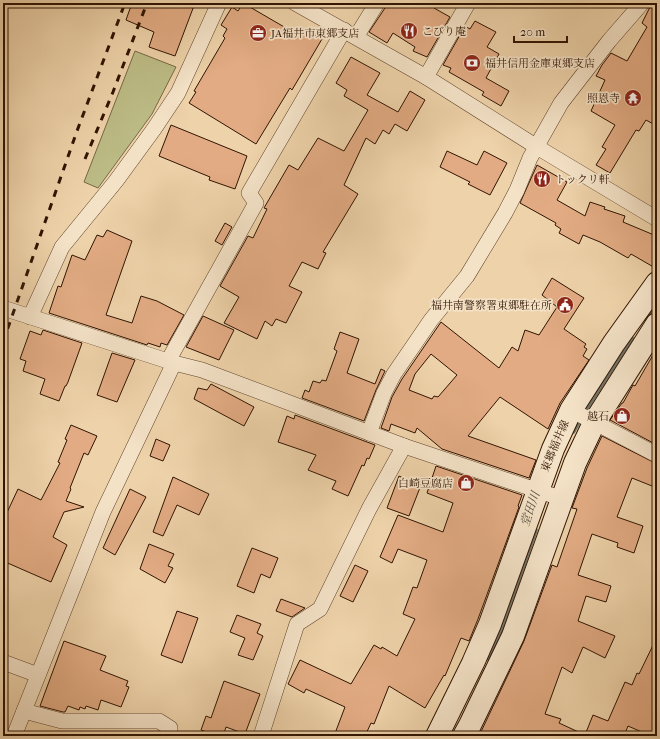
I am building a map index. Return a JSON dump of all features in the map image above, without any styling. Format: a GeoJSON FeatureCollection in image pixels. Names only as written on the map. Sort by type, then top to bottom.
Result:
{"type":"FeatureCollection","features":[{"type":"Feature","properties":{"kind":"main road","name":"東郷福井線"},"geometry":{"type":"LineString","coordinates":[[437,736],[473,663],[490,624],[553,449],[571,410],[614,343],[657,283]]}},
{"type":"Feature","properties":{"kind":"main road"},"geometry":{"type":"LineString","coordinates":[[464,736],[512,636],[575,463],[594,423],[657,324]]}},
{"type":"Feature","properties":{"kind":"street"},"geometry":{"type":"LineString","coordinates":[[30,317],[62,247],[116,181],[178,94],[219,3]]}},
{"type":"Feature","properties":{"kind":"street"},"geometry":{"type":"LineString","coordinates":[[14,736],[103,512],[171,362],[256,203],[249,193],[350,33],[377,3]]}},
{"type":"Feature","properties":{"kind":"street"},"geometry":{"type":"LineString","coordinates":[[426,77],[468,3]]}},
{"type":"Feature","properties":{"kind":"street"},"geometry":{"type":"LineString","coordinates":[[369,433],[384,393],[394,374],[431,320],[468,276],[505,213],[517,190],[530,158],[561,103],[609,41],[642,3]]}},
{"type":"Feature","properties":{"kind":"street"},"geometry":{"type":"LineString","coordinates":[[299,4],[426,77],[537,147],[657,219]]}},
{"type":"Feature","properties":{"kind":"street"},"geometry":{"type":"LineString","coordinates":[[3,308],[171,362],[202,370],[404,446],[563,499]]}},
{"type":"Feature","properties":{"kind":"street"},"geometry":{"type":"LineString","coordinates":[[614,343],[641,347]]}},
{"type":"Feature","properties":{"kind":"street"},"geometry":{"type":"LineString","coordinates":[[571,410],[657,455]]}},
{"type":"Feature","properties":{"kind":"street"},"geometry":{"type":"LineString","coordinates":[[261,736],[297,624],[320,608],[369,509],[404,446]]}},
{"type":"Feature","properties":{"kind":"street"},"geometry":{"type":"LineString","coordinates":[[3,662],[38,675]]}},
{"type":"Feature","properties":{"kind":"street"},"geometry":{"type":"LineString","coordinates":[[24,711],[62,721],[159,721],[170,728],[170,736]]}},
{"type":"Feature","properties":{"kind":"shaded area"},"geometry":{"type":"Polygon","coordinates":[[[135,51],[176,67],[152,114],[98,188],[84,182],[135,51]]]}},
{"type":"Feature","properties":{"kind":"building"},"geometry":{"type":"Polygon","coordinates":[[[132,3],[195,3],[175,56],[149,47],[154,32],[126,20],[132,3]]]}},
{"type":"Feature","properties":{"kind":"building"},"geometry":{"type":"Polygon","coordinates":[[[243,3],[298,35],[302,28],[322,39],[292,90],[290,88],[256,144],[189,103],[196,92],[194,91],[225,38],[223,36],[227,29],[221,25],[232,7],[238,11],[243,3]]]}},
{"type":"Feature","properties":{"kind":"building"},"geometry":{"type":"Polygon","coordinates":[[[386,3],[437,3],[434,8],[450,17],[427,57],[413,51],[415,47],[393,33],[387,43],[369,32],[385,8],[386,3]]]}},
{"type":"Feature","properties":{"kind":"building"},"geometry":{"type":"Polygon","coordinates":[[[652,3],[657,3],[657,126],[646,120],[639,131],[636,130],[610,173],[596,165],[606,149],[602,147],[615,125],[591,111],[605,80],[596,76],[611,53],[627,61],[647,27],[642,23],[652,3]]]}},
{"type":"Feature","properties":{"kind":"building"},"geometry":{"type":"Polygon","coordinates":[[[475,21],[496,32],[487,47],[499,54],[486,78],[509,91],[501,106],[482,95],[484,92],[449,72],[451,68],[443,65],[465,26],[470,29],[475,21]]]}},
{"type":"Feature","properties":{"kind":"building"},"geometry":{"type":"Polygon","coordinates":[[[351,57],[380,73],[367,95],[398,112],[410,91],[425,100],[407,131],[395,124],[389,134],[383,130],[375,144],[366,138],[344,185],[358,194],[323,252],[326,253],[318,269],[302,262],[289,286],[302,292],[286,323],[276,319],[272,326],[265,321],[257,339],[224,323],[239,297],[220,286],[248,236],[253,238],[267,209],[264,208],[289,165],[298,170],[318,138],[344,151],[368,110],[344,96],[347,90],[336,83],[351,57]]]}},
{"type":"Feature","properties":{"kind":"building"},"geometry":{"type":"Polygon","coordinates":[[[171,125],[247,156],[235,189],[209,180],[210,177],[159,156],[171,125]]]}},
{"type":"Feature","properties":{"kind":"building"},"geometry":{"type":"Polygon","coordinates":[[[447,151],[477,165],[484,151],[507,163],[490,195],[468,184],[470,182],[440,167],[447,151]]]}},
{"type":"Feature","properties":{"kind":"building"},"geometry":{"type":"Polygon","coordinates":[[[537,165],[567,182],[557,200],[585,216],[590,202],[605,207],[604,209],[625,216],[623,222],[654,235],[653,240],[657,242],[657,269],[631,254],[628,258],[600,242],[583,235],[579,244],[559,233],[561,229],[555,225],[556,223],[520,203],[537,165]]]}},
{"type":"Feature","properties":{"kind":"building"},"geometry":{"type":"Polygon","coordinates":[[[225,223],[232,227],[222,245],[215,241],[225,223]]]}},
{"type":"Feature","properties":{"kind":"building"},"geometry":{"type":"Polygon","coordinates":[[[107,230],[132,241],[106,315],[132,323],[141,296],[157,301],[184,315],[167,345],[161,343],[160,347],[148,343],[147,345],[49,313],[58,286],[61,287],[72,255],[85,260],[97,235],[103,237],[107,230]]]}},
{"type":"Feature","properties":{"kind":"building"},"geometry":{"type":"Polygon","coordinates":[[[552,278],[584,298],[564,329],[586,344],[584,347],[587,349],[583,356],[589,360],[560,403],[548,429],[500,397],[468,436],[536,460],[529,478],[442,449],[417,428],[415,433],[391,424],[389,431],[381,428],[392,397],[402,379],[441,322],[499,368],[512,347],[518,351],[525,330],[539,335],[557,307],[542,295],[552,278]],[[431,354],[415,374],[409,390],[432,399],[434,396],[438,397],[457,375],[431,354]]]}},
{"type":"Feature","properties":{"kind":"building"},"geometry":{"type":"Polygon","coordinates":[[[203,316],[234,330],[219,360],[186,347],[203,316]]]}},
{"type":"Feature","properties":{"kind":"building"},"geometry":{"type":"Polygon","coordinates":[[[43,330],[82,343],[68,382],[59,401],[40,394],[45,379],[23,371],[26,361],[20,359],[30,331],[41,335],[43,330]]]}},
{"type":"Feature","properties":{"kind":"building"},"geometry":{"type":"Polygon","coordinates":[[[340,332],[359,339],[347,373],[375,384],[381,369],[385,371],[364,421],[302,398],[305,390],[309,392],[313,381],[320,383],[322,380],[326,381],[337,351],[334,349],[340,332]]]}},
{"type":"Feature","properties":{"kind":"building"},"geometry":{"type":"Polygon","coordinates":[[[657,348],[657,445],[610,420],[623,403],[633,385],[635,386],[657,348]]]}},
{"type":"Feature","properties":{"kind":"building"},"geometry":{"type":"Polygon","coordinates":[[[112,353],[135,360],[117,402],[97,395],[112,353]]]}},
{"type":"Feature","properties":{"kind":"building"},"geometry":{"type":"Polygon","coordinates":[[[211,384],[254,407],[244,426],[194,399],[198,388],[207,390],[211,384]]]}},
{"type":"Feature","properties":{"kind":"building"},"geometry":{"type":"Polygon","coordinates":[[[295,415],[375,445],[369,459],[367,458],[364,466],[362,465],[348,496],[332,489],[336,481],[308,470],[316,455],[278,442],[287,416],[294,419],[295,415]]]}},
{"type":"Feature","properties":{"kind":"building"},"geometry":{"type":"Polygon","coordinates":[[[71,425],[97,436],[88,455],[84,453],[66,501],[84,507],[64,512],[53,537],[67,545],[51,582],[3,561],[3,521],[18,489],[41,500],[60,463],[58,462],[71,425]]]}},
{"type":"Feature","properties":{"kind":"building"},"geometry":{"type":"Polygon","coordinates":[[[602,436],[657,464],[657,488],[632,478],[617,517],[643,526],[634,553],[617,547],[618,543],[592,534],[578,575],[611,586],[606,602],[586,596],[578,621],[615,636],[605,658],[583,647],[572,673],[562,667],[545,714],[561,719],[559,723],[585,735],[593,715],[608,721],[625,682],[632,685],[657,637],[657,736],[651,736],[628,726],[624,736],[479,736],[524,641],[552,565],[557,567],[577,509],[572,508],[587,468],[602,436]]]}},
{"type":"Feature","properties":{"kind":"building"},"geometry":{"type":"Polygon","coordinates":[[[156,439],[170,445],[163,461],[150,456],[156,439]]]}},
{"type":"Feature","properties":{"kind":"building"},"geometry":{"type":"Polygon","coordinates":[[[436,466],[522,495],[478,619],[469,641],[461,638],[445,676],[444,675],[425,708],[389,686],[374,724],[371,723],[365,736],[334,736],[345,707],[306,689],[304,693],[288,684],[300,660],[351,684],[374,645],[381,649],[382,647],[397,656],[415,619],[403,614],[413,587],[417,588],[427,560],[398,549],[392,563],[380,557],[398,515],[443,532],[453,503],[427,493],[436,466]]]}},
{"type":"Feature","properties":{"kind":"building"},"geometry":{"type":"Polygon","coordinates":[[[399,476],[421,485],[409,516],[387,508],[399,476]]]}},
{"type":"Feature","properties":{"kind":"building"},"geometry":{"type":"Polygon","coordinates":[[[173,477],[209,494],[199,515],[177,505],[163,536],[153,532],[173,477]]]}},
{"type":"Feature","properties":{"kind":"building"},"geometry":{"type":"Polygon","coordinates":[[[130,489],[146,497],[115,555],[103,548],[130,489]]]}},
{"type":"Feature","properties":{"kind":"building"},"geometry":{"type":"Polygon","coordinates":[[[149,544],[174,554],[168,566],[173,568],[165,583],[140,569],[149,544]]]}},
{"type":"Feature","properties":{"kind":"building"},"geometry":{"type":"Polygon","coordinates":[[[252,548],[278,558],[270,578],[261,574],[254,593],[237,586],[252,548]]]}},
{"type":"Feature","properties":{"kind":"building"},"geometry":{"type":"Polygon","coordinates":[[[355,565],[368,571],[353,602],[340,596],[355,565]]]}},
{"type":"Feature","properties":{"kind":"building"},"geometry":{"type":"Polygon","coordinates":[[[281,599],[305,608],[292,617],[276,611],[281,599]]]}},
{"type":"Feature","properties":{"kind":"building"},"geometry":{"type":"Polygon","coordinates":[[[177,611],[198,618],[182,663],[161,655],[177,611]]]}},
{"type":"Feature","properties":{"kind":"building"},"geometry":{"type":"Polygon","coordinates":[[[237,615],[261,624],[257,633],[263,636],[253,660],[238,655],[245,638],[230,632],[237,615]]]}},
{"type":"Feature","properties":{"kind":"building"},"geometry":{"type":"Polygon","coordinates":[[[64,641],[106,656],[100,670],[128,681],[126,686],[129,687],[121,707],[101,700],[98,710],[86,706],[85,709],[80,707],[79,710],[68,706],[65,712],[63,712],[40,706],[64,641]]]}},
{"type":"Feature","properties":{"kind":"building"},"geometry":{"type":"Polygon","coordinates":[[[224,681],[260,694],[245,734],[226,727],[223,736],[218,736],[201,730],[206,716],[211,718],[224,681]]]}},
{"type":"Feature","properties":{"kind":"waterway","name":"堂田川"},"geometry":{"type":"LineString","coordinates":[[645,318],[657,302]]}},
{"type":"Feature","properties":{"kind":"waterway","name":"堂田川"},"geometry":{"type":"LineString","coordinates":[[573,431],[631,338]]}},
{"type":"Feature","properties":{"kind":"waterway","name":"堂田川"},"geometry":{"type":"LineString","coordinates":[[487,658],[501,629],[535,530]]}},
{"type":"Feature","properties":{"kind":"railway"},"geometry":{"type":"LineString","coordinates":[[3,342],[77,131],[125,3]]}},
{"type":"Feature","properties":{"kind":"railway"},"geometry":{"type":"LineString","coordinates":[[85,159],[113,92],[147,3]]}},
{"type":"Feature","properties":{"kind":"place","name":"こびり庵"},"geometry":{"type":"Point","coordinates":[409,31]}},
{"type":"Feature","properties":{"kind":"place","name":"JA福井市東郷支店"},"geometry":{"type":"Point","coordinates":[258,33]}},
{"type":"Feature","properties":{"kind":"place","name":"福井信用金庫東郷支店"},"geometry":{"type":"Point","coordinates":[472,63]}},
{"type":"Feature","properties":{"kind":"place","name":"照恩寺"},"geometry":{"type":"Point","coordinates":[633,98]}},
{"type":"Feature","properties":{"kind":"place","name":"トックリ軒"},"geometry":{"type":"Point","coordinates":[542,179]}},
{"type":"Feature","properties":{"kind":"place","name":"福井南警察署東郷駐在所"},"geometry":{"type":"Point","coordinates":[565,305]}},
{"type":"Feature","properties":{"kind":"place","name":"越石"},"geometry":{"type":"Point","coordinates":[622,416]}},
{"type":"Feature","properties":{"kind":"place","name":"白崎豆腐店"},"geometry":{"type":"Point","coordinates":[466,483]}}]}
